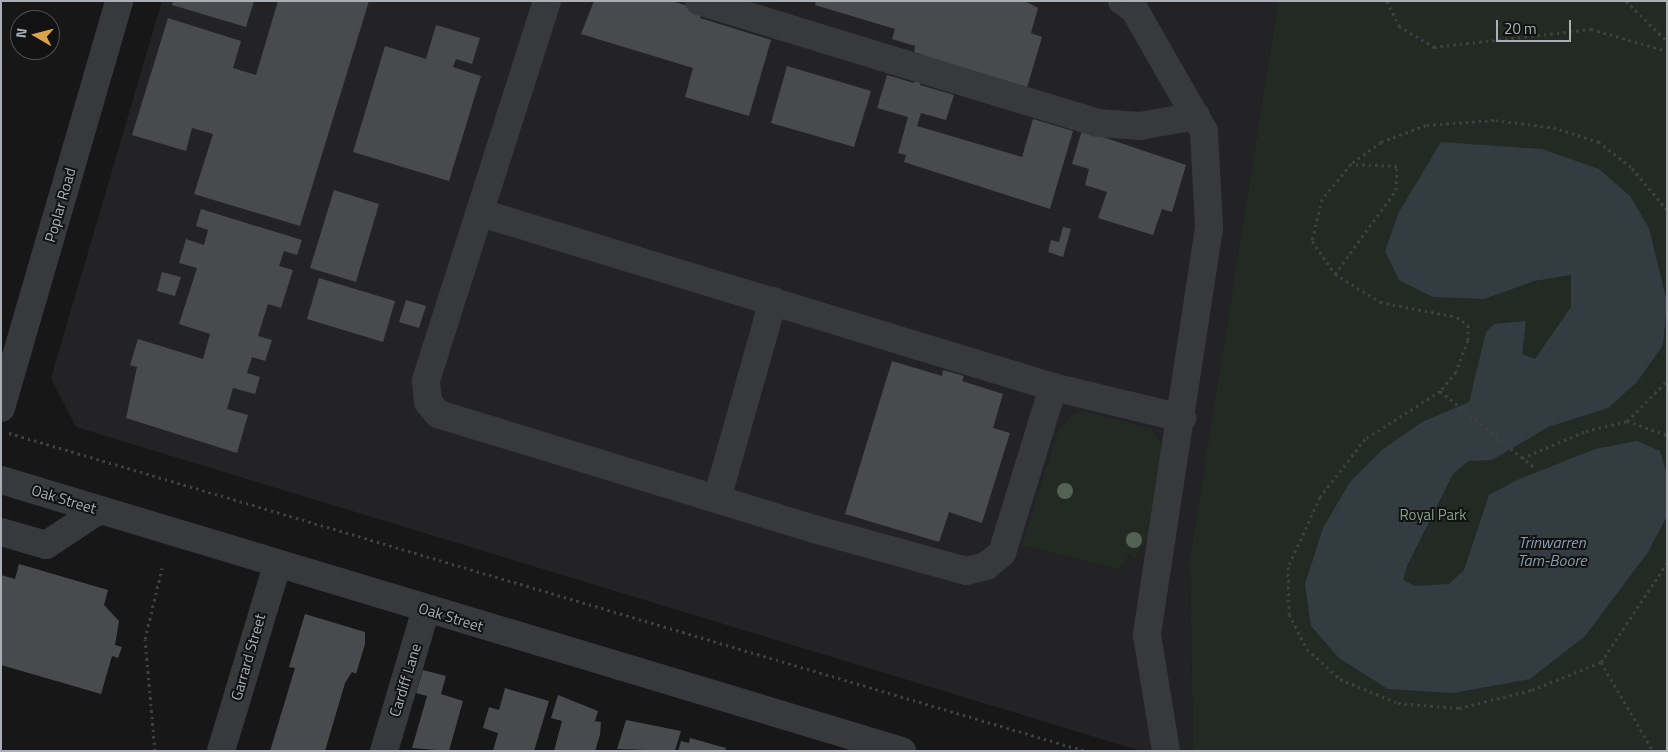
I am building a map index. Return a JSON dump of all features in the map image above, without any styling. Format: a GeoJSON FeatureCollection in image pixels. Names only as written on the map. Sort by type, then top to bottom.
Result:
{"type":"FeatureCollection","features":[{"type":"Feature","properties":{"kind":"street","name":"Poplar Road"},"geometry":{"type":"LineString","coordinates":[[1,408],[119,1]]}},
{"type":"Feature","properties":{"kind":"street"},"geometry":{"type":"LineString","coordinates":[[547,1],[426,381],[432,409],[455,420],[956,570],[976,570],[1002,553],[1053,387]]}},
{"type":"Feature","properties":{"kind":"street"},"geometry":{"type":"LineString","coordinates":[[699,1],[1098,123],[1140,126],[1196,116]]}},
{"type":"Feature","properties":{"kind":"street"},"geometry":{"type":"LineString","coordinates":[[1122,1],[1134,9],[1204,132],[1209,228],[1182,418],[1147,635],[1166,751]]}},
{"type":"Feature","properties":{"kind":"street"},"geometry":{"type":"LineString","coordinates":[[481,213],[1053,387],[1182,418]]}},
{"type":"Feature","properties":{"kind":"street"},"geometry":{"type":"LineString","coordinates":[[717,499],[773,301]]}},
{"type":"Feature","properties":{"kind":"street","name":"Oak Street"},"geometry":{"type":"LineString","coordinates":[[1,480],[902,751]]}},
{"type":"Feature","properties":{"kind":"street"},"geometry":{"type":"LineString","coordinates":[[1,532],[46,545],[99,510]]}},
{"type":"Feature","properties":{"kind":"street","name":"Garrard Street"},"geometry":{"type":"LineString","coordinates":[[221,751],[277,564]]}},
{"type":"Feature","properties":{"kind":"street","name":"Cardiff Lane"},"geometry":{"type":"LineString","coordinates":[[384,751],[426,609]]}},
{"type":"Feature","properties":{"kind":"path"},"geometry":{"type":"LineString","coordinates":[[1387,1],[1399,26],[1434,47],[1591,29],[1667,51]]}},
{"type":"Feature","properties":{"kind":"path"},"geometry":{"type":"LineString","coordinates":[[1626,1],[1667,41]]}},
{"type":"Feature","properties":{"kind":"path"},"geometry":{"type":"LineString","coordinates":[[1667,210],[1631,167],[1599,142],[1556,128],[1494,120],[1426,125],[1381,142],[1351,164],[1322,199],[1312,241],[1335,274],[1380,302],[1457,318],[1468,325],[1464,356],[1440,391],[1365,440],[1336,471],[1308,516],[1288,567],[1289,614],[1307,649],[1340,679],[1398,703],[1459,708],[1532,690],[1601,662],[1667,564]]}},
{"type":"Feature","properties":{"kind":"path"},"geometry":{"type":"LineString","coordinates":[[1335,274],[1396,190],[1398,166],[1351,164]]}},
{"type":"Feature","properties":{"kind":"path"},"geometry":{"type":"LineString","coordinates":[[1522,458],[1586,431],[1626,421],[1667,381]]}},
{"type":"Feature","properties":{"kind":"path"},"geometry":{"type":"LineString","coordinates":[[1440,391],[1535,468]]}},
{"type":"Feature","properties":{"kind":"path"},"geometry":{"type":"LineString","coordinates":[[1626,421],[1667,435]]}},
{"type":"Feature","properties":{"kind":"path"},"geometry":{"type":"LineString","coordinates":[[1,431],[1085,751]]}},
{"type":"Feature","properties":{"kind":"path"},"geometry":{"type":"LineString","coordinates":[[155,751],[145,639],[162,568]]}},
{"type":"Feature","properties":{"kind":"path"},"geometry":{"type":"LineString","coordinates":[[1601,662],[1652,751]]}},
{"type":"Feature","properties":{"kind":"shaded area"},"geometry":{"type":"Polygon","coordinates":[[[162,1],[1278,1],[1190,558],[1193,751],[1141,751],[76,427],[51,378],[162,1]]]}},
{"type":"Feature","properties":{"kind":"green space","name":"Royal Park"},"geometry":{"type":"Polygon","coordinates":[[[1278,1],[1667,1],[1667,751],[1193,751],[1190,558],[1278,1]]]}},
{"type":"Feature","properties":{"kind":"green space"},"geometry":{"type":"Polygon","coordinates":[[[1083,411],[1151,428],[1163,446],[1153,531],[1135,558],[1129,554],[1119,569],[1022,545],[1058,431],[1071,416],[1083,411]]]}},
{"type":"Feature","properties":{"kind":"water","name":"Trinwarren Tam-Boore"},"geometry":{"type":"Polygon","coordinates":[[[1441,142],[1542,149],[1599,169],[1630,196],[1649,228],[1667,302],[1663,345],[1637,382],[1608,408],[1548,427],[1492,460],[1468,461],[1453,474],[1407,566],[1403,580],[1415,586],[1449,584],[1464,570],[1489,495],[1517,480],[1595,449],[1637,441],[1660,451],[1667,475],[1667,516],[1648,552],[1585,636],[1530,679],[1453,693],[1388,689],[1339,658],[1311,626],[1305,584],[1323,528],[1350,482],[1382,450],[1422,422],[1469,402],[1486,332],[1494,324],[1526,321],[1522,354],[1535,359],[1571,307],[1571,275],[1534,281],[1484,299],[1433,297],[1399,280],[1385,251],[1399,212],[1441,142]]]}},
{"type":"Feature","properties":{"kind":"building"},"geometry":{"type":"Polygon","coordinates":[[[173,1],[254,1],[246,27],[172,5],[173,1]]]}},
{"type":"Feature","properties":{"kind":"building"},"geometry":{"type":"Polygon","coordinates":[[[278,1],[369,1],[300,226],[194,194],[213,134],[192,128],[186,151],[132,135],[168,18],[241,41],[233,68],[256,75],[278,1]]]}},
{"type":"Feature","properties":{"kind":"building"},"geometry":{"type":"Polygon","coordinates":[[[594,1],[672,1],[703,11],[700,18],[771,40],[749,116],[685,97],[693,68],[581,34],[594,1]]]}},
{"type":"Feature","properties":{"kind":"building"},"geometry":{"type":"Polygon","coordinates":[[[816,1],[1025,1],[1038,8],[1031,33],[1042,37],[1026,91],[926,61],[927,56],[914,52],[915,46],[892,39],[895,29],[815,5],[816,1]]]}},
{"type":"Feature","properties":{"kind":"building"},"geometry":{"type":"Polygon","coordinates":[[[436,25],[480,38],[472,64],[456,59],[453,67],[481,76],[449,181],[353,152],[385,46],[426,59],[436,25]]]}},
{"type":"Feature","properties":{"kind":"building"},"geometry":{"type":"Polygon","coordinates":[[[787,66],[871,91],[854,147],[771,123],[787,66]]]}},
{"type":"Feature","properties":{"kind":"building"},"geometry":{"type":"Polygon","coordinates":[[[887,75],[914,83],[915,78],[921,80],[920,85],[954,95],[946,120],[921,113],[917,126],[1022,157],[1033,119],[1073,131],[1050,209],[904,162],[906,155],[898,153],[908,117],[877,108],[887,75]]]}},
{"type":"Feature","properties":{"kind":"building"},"geometry":{"type":"Polygon","coordinates":[[[1082,130],[1186,165],[1172,212],[1162,209],[1153,235],[1098,218],[1107,192],[1085,185],[1089,169],[1072,164],[1082,130]]]}},
{"type":"Feature","properties":{"kind":"building"},"geometry":{"type":"Polygon","coordinates":[[[334,190],[379,204],[356,282],[310,268],[334,190]]]}},
{"type":"Feature","properties":{"kind":"building"},"geometry":{"type":"Polygon","coordinates":[[[201,209],[302,240],[297,255],[284,251],[279,266],[293,270],[281,308],[268,304],[258,336],[272,340],[265,361],[252,357],[247,373],[260,377],[255,394],[233,388],[227,409],[248,415],[237,453],[126,418],[137,367],[130,365],[138,339],[203,359],[210,334],[179,324],[197,268],[179,263],[186,239],[204,245],[208,230],[196,226],[201,209]]]}},
{"type":"Feature","properties":{"kind":"building"},"geometry":{"type":"Polygon","coordinates":[[[1063,227],[1071,229],[1063,257],[1048,252],[1051,240],[1059,242],[1063,227]]]}},
{"type":"Feature","properties":{"kind":"building"},"geometry":{"type":"Polygon","coordinates":[[[162,272],[181,277],[175,296],[157,291],[162,272]]]}},
{"type":"Feature","properties":{"kind":"building"},"geometry":{"type":"Polygon","coordinates":[[[319,278],[395,301],[383,342],[307,319],[319,278]]]}},
{"type":"Feature","properties":{"kind":"building"},"geometry":{"type":"Polygon","coordinates":[[[406,300],[426,306],[419,328],[399,322],[406,300]]]}},
{"type":"Feature","properties":{"kind":"building"},"geometry":{"type":"Polygon","coordinates":[[[892,361],[942,376],[943,370],[964,376],[962,381],[1003,394],[993,428],[1010,433],[982,523],[949,512],[939,542],[845,514],[892,361]]]}},
{"type":"Feature","properties":{"kind":"building"},"geometry":{"type":"Polygon","coordinates":[[[19,564],[108,590],[104,605],[119,621],[115,645],[122,647],[118,658],[112,656],[101,694],[1,665],[1,575],[15,579],[19,564]]]}},
{"type":"Feature","properties":{"kind":"building"},"geometry":{"type":"Polygon","coordinates":[[[305,614],[365,632],[365,644],[356,674],[352,672],[345,683],[325,751],[270,751],[295,668],[289,667],[305,614]]]}},
{"type":"Feature","properties":{"kind":"building"},"geometry":{"type":"Polygon","coordinates":[[[423,670],[446,676],[441,694],[463,701],[449,751],[412,748],[427,696],[416,693],[423,670]]]}},
{"type":"Feature","properties":{"kind":"building"},"geometry":{"type":"Polygon","coordinates":[[[505,688],[549,701],[534,751],[493,751],[498,733],[483,728],[489,707],[499,710],[505,688]]]}},
{"type":"Feature","properties":{"kind":"building"},"geometry":{"type":"Polygon","coordinates":[[[558,695],[598,711],[595,721],[601,722],[600,735],[595,751],[554,751],[562,721],[551,718],[558,695]]]}},
{"type":"Feature","properties":{"kind":"building"},"geometry":{"type":"Polygon","coordinates":[[[626,720],[681,731],[675,751],[617,749],[626,720]]]}},
{"type":"Feature","properties":{"kind":"building"},"geometry":{"type":"Polygon","coordinates":[[[690,738],[726,748],[725,751],[678,751],[681,741],[689,743],[690,738]]]}}]}
